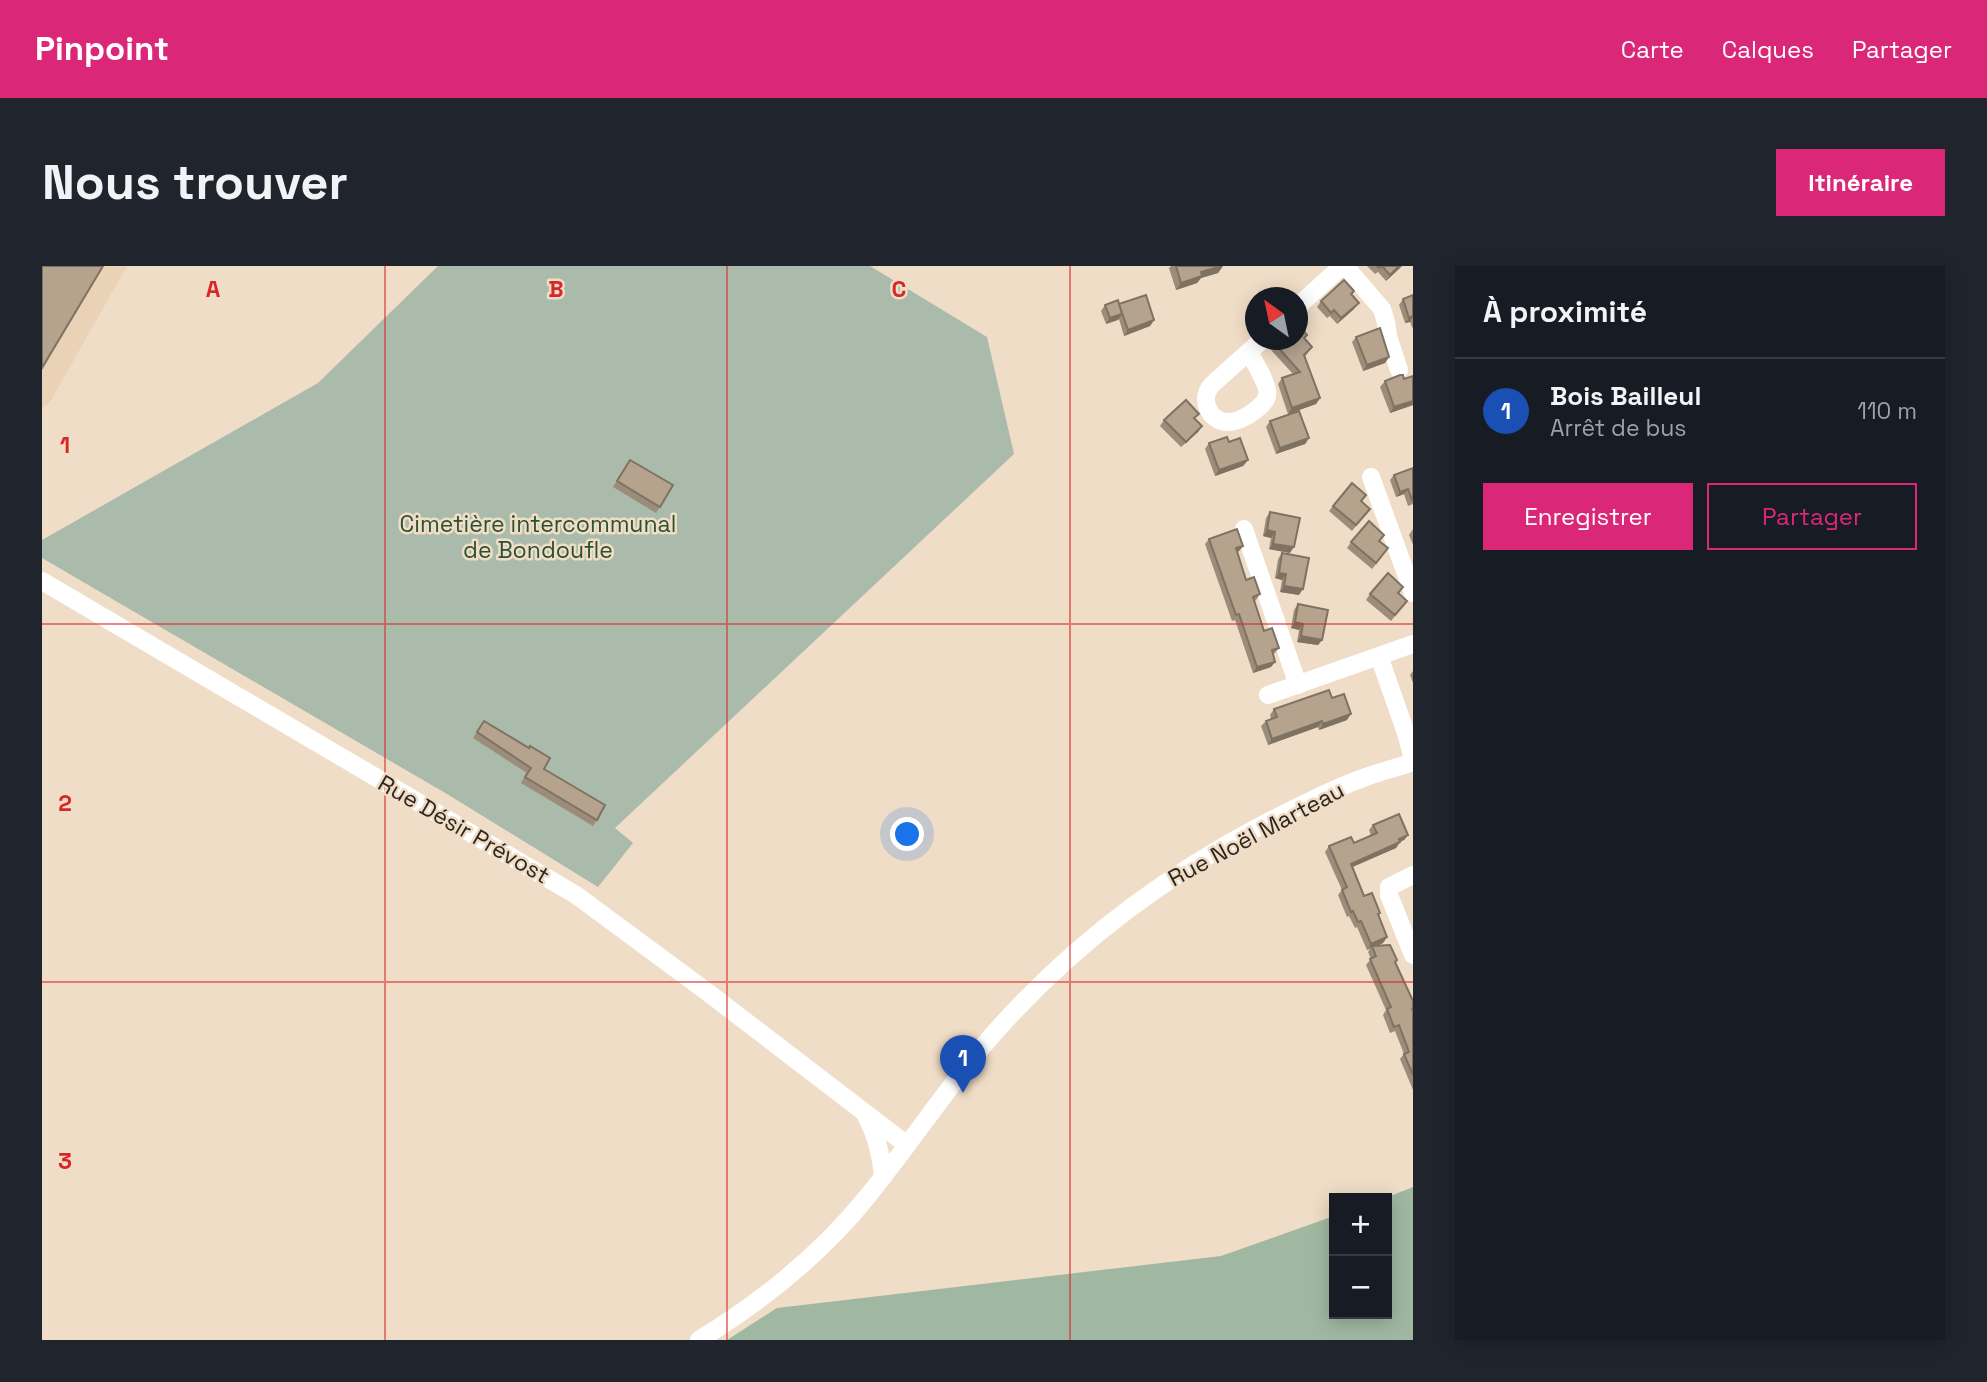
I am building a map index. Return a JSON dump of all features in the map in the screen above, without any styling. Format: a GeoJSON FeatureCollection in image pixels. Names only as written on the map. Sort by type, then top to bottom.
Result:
{"type":"FeatureCollection","features":[{"type":"Feature","properties":{"kind":"street"},"geometry":{"type":"LineString","coordinates":[[1308,297],[1344,266],[1382,309],[1399,370]]}},
{"type":"Feature","properties":{"kind":"street"},"geometry":{"type":"LineString","coordinates":[[1371,477],[1413,593]]}},
{"type":"Feature","properties":{"kind":"street"},"geometry":{"type":"LineString","coordinates":[[1244,529],[1298,685]]}},
{"type":"Feature","properties":{"kind":"street","name":"Rue Désir Prévost"},"geometry":{"type":"LineString","coordinates":[[42,581],[576,895],[907,1145]]}},
{"type":"Feature","properties":{"kind":"street"},"geometry":{"type":"LineString","coordinates":[[1268,695],[1413,644]]}},
{"type":"Feature","properties":{"kind":"street"},"geometry":{"type":"LineString","coordinates":[[1379,656],[1413,761]]}},
{"type":"Feature","properties":{"kind":"street","name":"Rue Noël Marteau"},"geometry":{"type":"LineString","coordinates":[[699,1340],[757,1301],[796,1269],[849,1217],[983,1046],[1076,950],[1117,916],[1213,851],[1274,819],[1362,779],[1413,761]]}},
{"type":"Feature","properties":{"kind":"street"},"geometry":{"type":"LineString","coordinates":[[1413,875],[1381,886],[1388,895],[1413,955]]}},
{"type":"Feature","properties":{"kind":"street","name":"Rue Désir Prévost"},"geometry":{"type":"LineString","coordinates":[[864,1112],[876,1134],[883,1176]]}},
{"type":"Feature","properties":{"kind":"shaded area"},"geometry":{"type":"Polygon","coordinates":[[[42,266],[127,266],[50,402],[42,408],[42,266]]]}},
{"type":"Feature","properties":{"kind":"green space","name":"Cimetière intercommunal de Bondoufle"},"geometry":{"type":"Polygon","coordinates":[[[438,266],[870,266],[987,337],[1014,454],[615,828],[633,843],[598,887],[447,794],[42,558],[42,540],[318,383],[438,266]]]}},
{"type":"Feature","properties":{"kind":"green space"},"geometry":{"type":"Polygon","coordinates":[[[1413,1187],[1413,1340],[727,1340],[777,1308],[1221,1256],[1329,1218],[1329,1319],[1392,1319],[1392,1195],[1413,1187]]]}},
{"type":"Feature","properties":{"kind":"building"},"geometry":{"type":"Polygon","coordinates":[[[42,266],[103,266],[42,368],[42,266]]]}},
{"type":"Feature","properties":{"kind":"building"},"geometry":{"type":"Polygon","coordinates":[[[1176,266],[1222,266],[1201,272],[1202,276],[1181,283],[1176,266]]]}},
{"type":"Feature","properties":{"kind":"building"},"geometry":{"type":"Polygon","coordinates":[[[1382,266],[1399,266],[1390,275],[1382,266]]]}},
{"type":"Feature","properties":{"kind":"building"},"geometry":{"type":"Polygon","coordinates":[[[1344,280],[1354,291],[1351,294],[1359,303],[1341,318],[1334,310],[1331,313],[1321,301],[1344,280]]]}},
{"type":"Feature","properties":{"kind":"building"},"geometry":{"type":"Polygon","coordinates":[[[1146,295],[1154,320],[1128,330],[1119,304],[1146,295]]]}},
{"type":"Feature","properties":{"kind":"building"},"geometry":{"type":"Polygon","coordinates":[[[1413,295],[1413,316],[1409,318],[1403,299],[1413,295]]]}},
{"type":"Feature","properties":{"kind":"building"},"geometry":{"type":"Polygon","coordinates":[[[1118,300],[1122,314],[1110,318],[1105,305],[1118,300]]]}},
{"type":"Feature","properties":{"kind":"building"},"geometry":{"type":"Polygon","coordinates":[[[1380,328],[1389,357],[1367,365],[1356,337],[1380,328]]]}},
{"type":"Feature","properties":{"kind":"building"},"geometry":{"type":"Polygon","coordinates":[[[1308,342],[1312,347],[1304,355],[1320,398],[1292,408],[1282,378],[1300,372],[1280,350],[1308,350],[1308,342]]]}},
{"type":"Feature","properties":{"kind":"building"},"geometry":{"type":"Polygon","coordinates":[[[1403,375],[1404,379],[1413,376],[1413,401],[1394,407],[1385,381],[1403,375]]]}},
{"type":"Feature","properties":{"kind":"building"},"geometry":{"type":"Polygon","coordinates":[[[1186,400],[1199,414],[1194,418],[1202,426],[1186,442],[1164,420],[1186,400]]]}},
{"type":"Feature","properties":{"kind":"building"},"geometry":{"type":"Polygon","coordinates":[[[1299,411],[1309,438],[1280,448],[1270,421],[1299,411]]]}},
{"type":"Feature","properties":{"kind":"building"},"geometry":{"type":"Polygon","coordinates":[[[1227,437],[1229,442],[1240,438],[1248,460],[1219,470],[1209,443],[1227,437]]]}},
{"type":"Feature","properties":{"kind":"building"},"geometry":{"type":"Polygon","coordinates":[[[630,460],[673,485],[660,507],[617,481],[630,460]]]}},
{"type":"Feature","properties":{"kind":"building"},"geometry":{"type":"Polygon","coordinates":[[[1413,468],[1412,500],[1408,489],[1400,492],[1394,475],[1413,468]]]}},
{"type":"Feature","properties":{"kind":"building"},"geometry":{"type":"Polygon","coordinates":[[[1352,483],[1366,495],[1361,501],[1370,509],[1356,525],[1333,506],[1352,483]]]}},
{"type":"Feature","properties":{"kind":"building"},"geometry":{"type":"Polygon","coordinates":[[[1270,512],[1300,518],[1294,547],[1273,544],[1275,532],[1267,530],[1270,512]]]}},
{"type":"Feature","properties":{"kind":"building"},"geometry":{"type":"Polygon","coordinates":[[[1369,521],[1384,535],[1379,541],[1388,548],[1376,563],[1351,542],[1369,521]]]}},
{"type":"Feature","properties":{"kind":"building"},"geometry":{"type":"Polygon","coordinates":[[[1237,529],[1243,546],[1236,548],[1246,580],[1254,577],[1260,594],[1253,597],[1264,631],[1272,628],[1279,648],[1272,650],[1275,662],[1257,667],[1209,539],[1237,529]]]}},
{"type":"Feature","properties":{"kind":"building"},"geometry":{"type":"Polygon","coordinates":[[[1282,553],[1309,558],[1303,589],[1284,586],[1286,574],[1279,573],[1282,553]]]}},
{"type":"Feature","properties":{"kind":"building"},"geometry":{"type":"Polygon","coordinates":[[[1388,573],[1403,587],[1398,593],[1407,601],[1395,615],[1370,594],[1388,573]]]}},
{"type":"Feature","properties":{"kind":"building"},"geometry":{"type":"Polygon","coordinates":[[[1298,604],[1328,610],[1322,640],[1301,636],[1303,624],[1295,622],[1298,604]]]}},
{"type":"Feature","properties":{"kind":"building"},"geometry":{"type":"Polygon","coordinates":[[[1329,690],[1332,698],[1344,694],[1351,714],[1272,739],[1266,721],[1277,717],[1274,709],[1329,690]]]}},
{"type":"Feature","properties":{"kind":"building"},"geometry":{"type":"Polygon","coordinates":[[[484,721],[550,758],[544,769],[605,805],[597,820],[525,777],[531,768],[477,732],[484,721]]]}},
{"type":"Feature","properties":{"kind":"building"},"geometry":{"type":"Polygon","coordinates":[[[1399,814],[1408,835],[1399,839],[1400,842],[1351,864],[1364,896],[1372,893],[1387,937],[1371,944],[1361,921],[1358,922],[1353,911],[1351,912],[1342,890],[1347,887],[1329,846],[1351,837],[1354,843],[1377,833],[1373,825],[1399,814]]]}},
{"type":"Feature","properties":{"kind":"building"},"geometry":{"type":"Polygon","coordinates":[[[1390,945],[1413,1001],[1413,1075],[1404,1054],[1409,1052],[1399,1025],[1394,1027],[1387,1009],[1391,1007],[1370,959],[1376,956],[1372,946],[1390,945]]]}},
{"type":"Feature","properties":{"kind":"place","name":"Bois Bailleul"},"geometry":{"type":"Point","coordinates":[963,1093]}}]}
